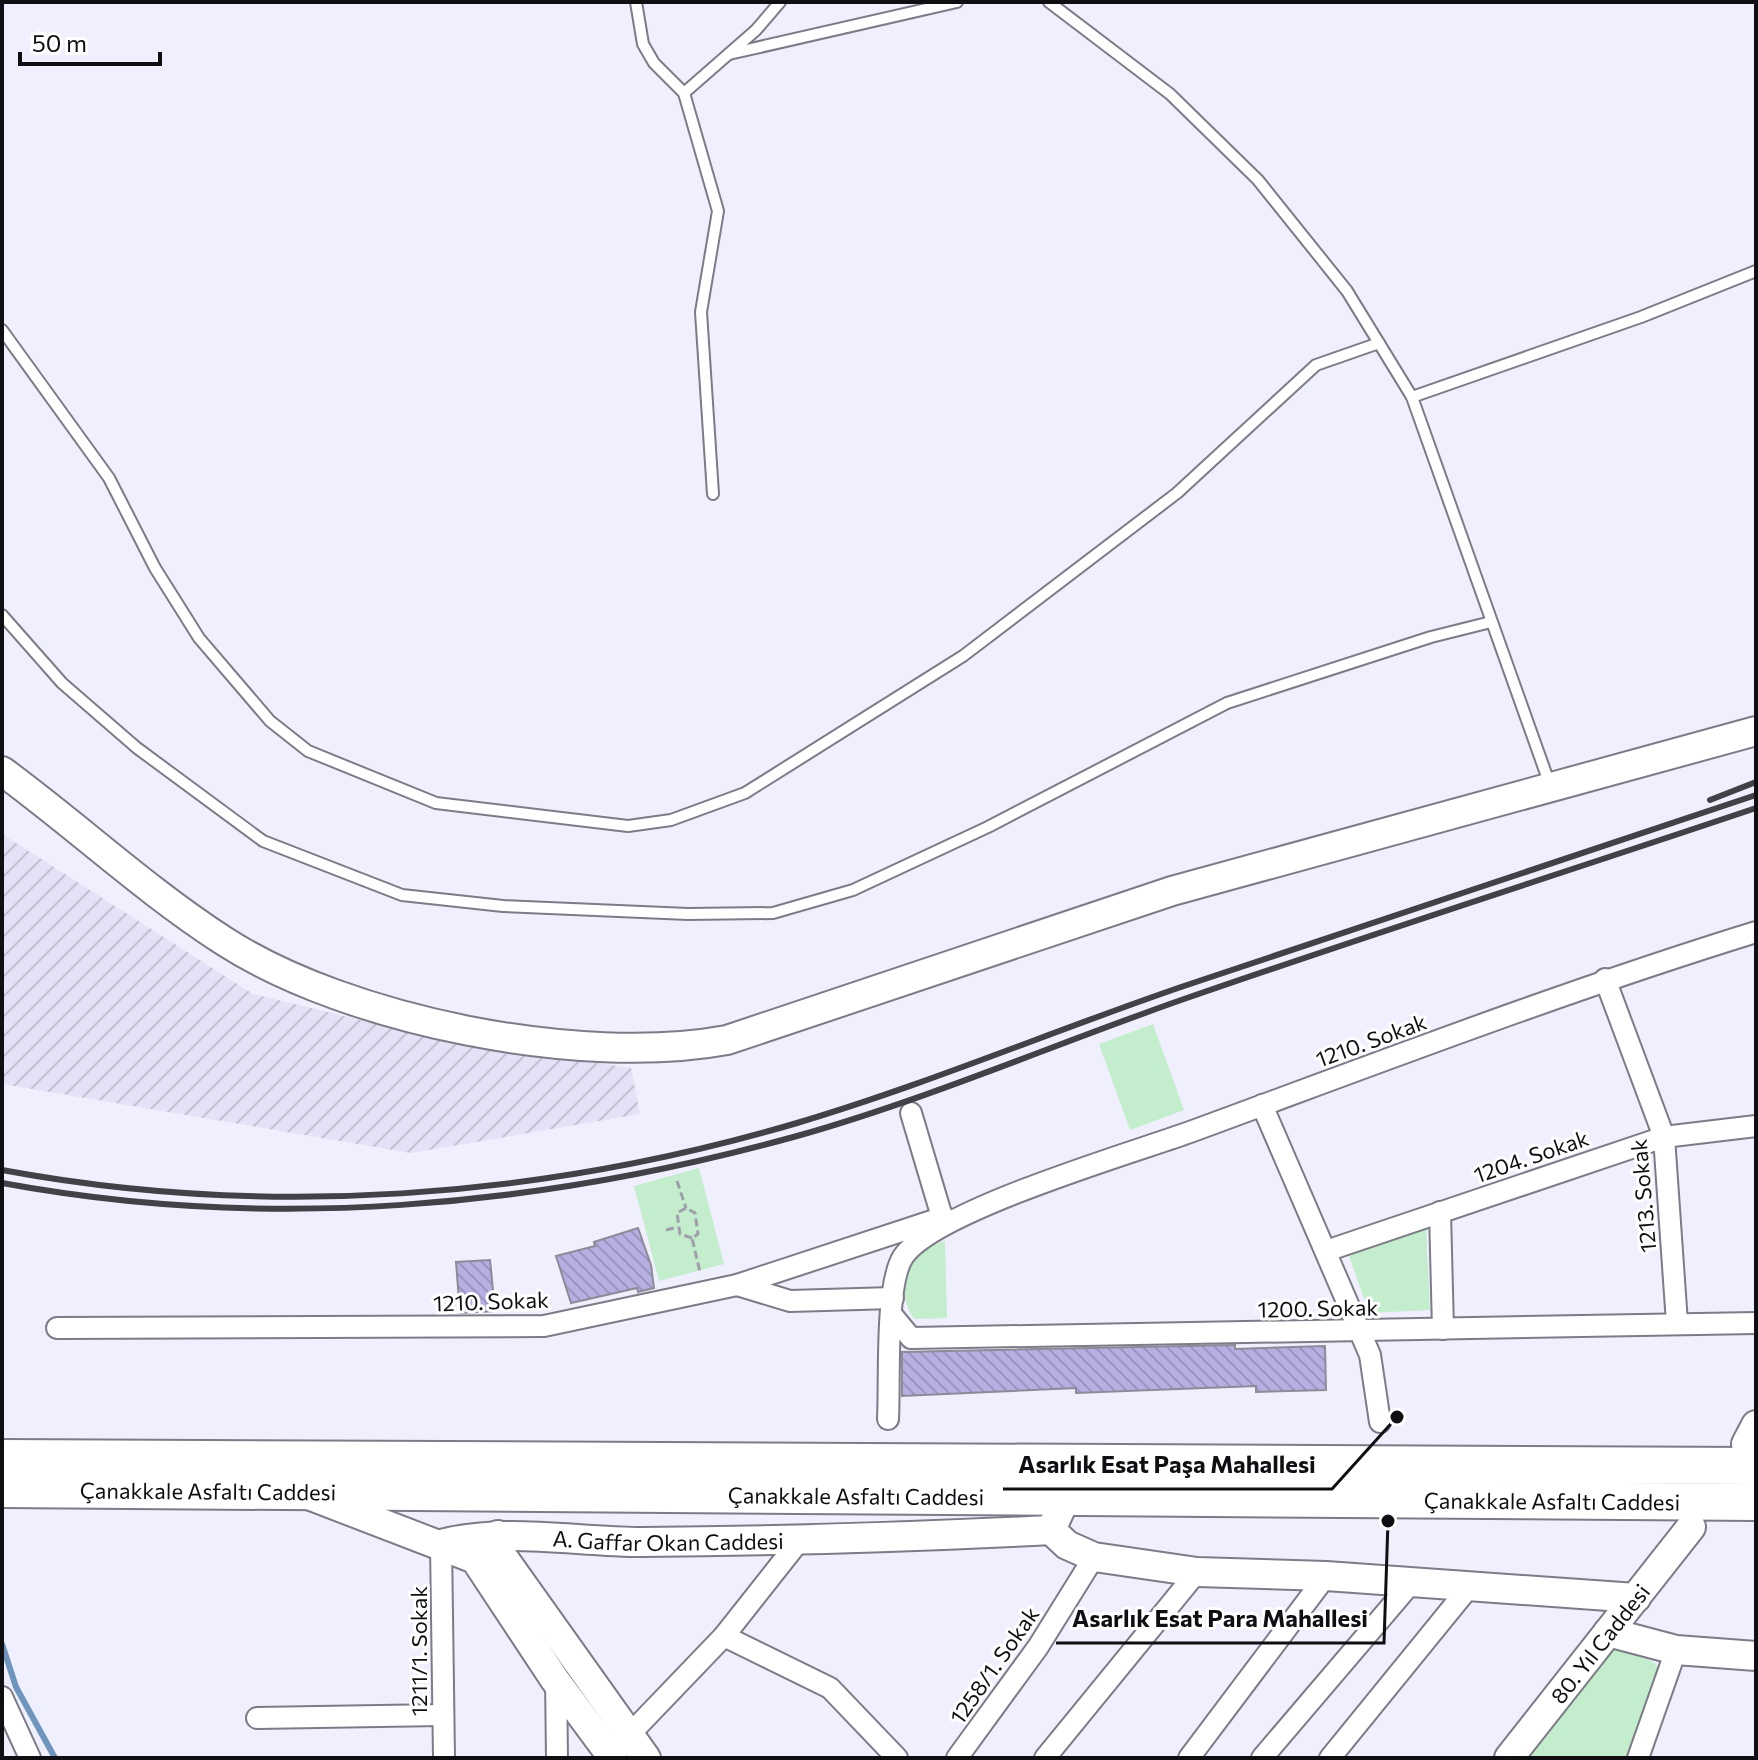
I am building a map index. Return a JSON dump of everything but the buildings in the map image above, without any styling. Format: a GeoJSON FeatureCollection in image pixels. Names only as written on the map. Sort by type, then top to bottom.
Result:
{"type":"FeatureCollection","features":[{"type":"Feature","properties":{"kind":"highway","name":"Çanakkale Asfaltı Caddesi"},"geometry":{"type":"LineString","coordinates":[[11,1473],[1753,1445]]}},
{"type":"Feature","properties":{"kind":"highway","name":"Çanakkale Asfaltı Caddesi"},"geometry":{"type":"LineString","coordinates":[[11,1473],[295,1490],[1756,1502]]}},
{"type":"Feature","properties":{"kind":"street"},"geometry":{"type":"LineString","coordinates":[[2,771],[122,868],[226,942],[340,999],[524,1039],[598,1048],[694,1046],[727,1040],[1159,895],[1756,731]]}},
{"type":"Feature","properties":{"kind":"street","name":"1210. Sokak"},"geometry":{"type":"LineString","coordinates":[[57,1328],[544,1326],[737,1285],[1004,1197],[1605,979],[1756,932]]}},
{"type":"Feature","properties":{"kind":"street","name":"1213. Sokak"},"geometry":{"type":"LineString","coordinates":[[1605,979],[1664,1137],[1677,1323]]}},
{"type":"Feature","properties":{"kind":"street"},"geometry":{"type":"LineString","coordinates":[[1262,1105],[1370,1355],[1380,1422]]}},
{"type":"Feature","properties":{"kind":"street"},"geometry":{"type":"LineString","coordinates":[[911,1113],[942,1217]]}},
{"type":"Feature","properties":{"kind":"street","name":"1204. Sokak"},"geometry":{"type":"LineString","coordinates":[[1326,1251],[1664,1137],[1756,1126]]}},
{"type":"Feature","properties":{"kind":"street","name":"1210. Sokak"},"geometry":{"type":"LineString","coordinates":[[888,1419],[892,1306],[903,1256],[927,1236],[1004,1197]]}},
{"type":"Feature","properties":{"kind":"street"},"geometry":{"type":"LineString","coordinates":[[1440,1212],[1443,1329]]}},
{"type":"Feature","properties":{"kind":"street"},"geometry":{"type":"LineString","coordinates":[[737,1285],[790,1301],[892,1306]]}},
{"type":"Feature","properties":{"kind":"street","name":"1200. Sokak"},"geometry":{"type":"LineString","coordinates":[[892,1306],[911,1338],[1756,1323]]}},
{"type":"Feature","properties":{"kind":"street"},"geometry":{"type":"LineString","coordinates":[[295,1490],[441,1544],[490,1548],[646,1758]]}},
{"type":"Feature","properties":{"kind":"street"},"geometry":{"type":"LineString","coordinates":[[1067,1495],[1051,1530],[1067,1545],[1094,1557],[1197,1572],[1326,1576],[1636,1598]]}},
{"type":"Feature","properties":{"kind":"street","name":"80. Yıl Caddesi"},"geometry":{"type":"LineString","coordinates":[[1509,1758],[1691,1527]]}},
{"type":"Feature","properties":{"kind":"street","name":"A. Gaffar Okan Caddesi"},"geometry":{"type":"LineString","coordinates":[[490,1548],[619,1542],[799,1541],[1051,1530]]}},
{"type":"Feature","properties":{"kind":"street"},"geometry":{"type":"LineString","coordinates":[[629,1735],[724,1636],[799,1541]]}},
{"type":"Feature","properties":{"kind":"street","name":"1211/1. Sokak"},"geometry":{"type":"LineString","coordinates":[[441,1544],[444,1758]]}},
{"type":"Feature","properties":{"kind":"street"},"geometry":{"type":"LineString","coordinates":[[490,1548],[555,1680],[613,1758]]}},
{"type":"Feature","properties":{"kind":"street","name":"1258/1. Sokak"},"geometry":{"type":"LineString","coordinates":[[957,1758],[1038,1647],[1094,1557]]}},
{"type":"Feature","properties":{"kind":"street"},"geometry":{"type":"LineString","coordinates":[[1052,1756],[1197,1572]]}},
{"type":"Feature","properties":{"kind":"street"},"geometry":{"type":"LineString","coordinates":[[1189,1758],[1326,1576]]}},
{"type":"Feature","properties":{"kind":"street"},"geometry":{"type":"LineString","coordinates":[[1262,1758],[1412,1582]]}},
{"type":"Feature","properties":{"kind":"street"},"geometry":{"type":"LineString","coordinates":[[1330,1758],[1470,1586]]}},
{"type":"Feature","properties":{"kind":"street"},"geometry":{"type":"LineString","coordinates":[[1608,1632],[1676,1650],[1756,1656]]}},
{"type":"Feature","properties":{"kind":"street"},"geometry":{"type":"LineString","coordinates":[[724,1636],[830,1688],[897,1758]]}},
{"type":"Feature","properties":{"kind":"street"},"geometry":{"type":"LineString","coordinates":[[1638,1758],[1676,1650]]}},
{"type":"Feature","properties":{"kind":"street"},"geometry":{"type":"LineString","coordinates":[[557,1758],[555,1680],[571,1655]]}},
{"type":"Feature","properties":{"kind":"street"},"geometry":{"type":"LineString","coordinates":[[2,1697],[30,1758]]}},
{"type":"Feature","properties":{"kind":"street"},"geometry":{"type":"LineString","coordinates":[[257,1718],[441,1715]]}},
{"type":"Feature","properties":{"kind":"lane"},"geometry":{"type":"LineString","coordinates":[[636,2],[643,44],[654,63],[684,93],[718,211],[701,312],[713,494]]}},
{"type":"Feature","properties":{"kind":"lane"},"geometry":{"type":"LineString","coordinates":[[684,93],[756,30],[780,2]]}},
{"type":"Feature","properties":{"kind":"lane"},"geometry":{"type":"LineString","coordinates":[[729,54],[957,2]]}},
{"type":"Feature","properties":{"kind":"lane"},"geometry":{"type":"LineString","coordinates":[[1049,2],[1170,94],[1258,180],[1347,291],[1412,397],[1550,787]]}},
{"type":"Feature","properties":{"kind":"lane"},"geometry":{"type":"LineString","coordinates":[[1412,397],[1641,317],[1756,271]]}},
{"type":"Feature","properties":{"kind":"lane"},"geometry":{"type":"LineString","coordinates":[[2,330],[109,478],[155,568],[199,638],[270,721],[308,751],[436,803],[628,826],[671,820],[745,793],[963,656],[1177,493],[1316,365],[1379,343]]}},
{"type":"Feature","properties":{"kind":"lane"},"geometry":{"type":"LineString","coordinates":[[2,615],[62,683],[126,739],[263,841],[402,895],[503,906],[688,914],[773,913],[853,890],[988,827],[1227,703],[1431,637],[1491,622]]}},
{"type":"Feature","properties":{"kind":"path"},"geometry":{"type":"LineString","coordinates":[[677,1181],[686,1208],[695,1213],[698,1221],[698,1234],[692,1238]]}},
{"type":"Feature","properties":{"kind":"path"},"geometry":{"type":"LineString","coordinates":[[686,1208],[677,1213],[678,1227],[680,1234],[692,1238]]}},
{"type":"Feature","properties":{"kind":"path"},"geometry":{"type":"LineString","coordinates":[[698,1221],[703,1220]]}},
{"type":"Feature","properties":{"kind":"path"},"geometry":{"type":"LineString","coordinates":[[666,1230],[678,1227]]}},
{"type":"Feature","properties":{"kind":"path"},"geometry":{"type":"LineString","coordinates":[[692,1238],[705,1292]]}},
{"type":"Feature","properties":{"kind":"shaded area"},"geometry":{"type":"Polygon","coordinates":[[[2,834],[253,994],[435,1038],[631,1068],[640,1114],[411,1153],[2,1084],[2,834]]]}},
{"type":"Feature","properties":{"kind":"green space"},"geometry":{"type":"Polygon","coordinates":[[[1153,1024],[1184,1110],[1130,1130],[1099,1044],[1153,1024]]]}},
{"type":"Feature","properties":{"kind":"green space"},"geometry":{"type":"Polygon","coordinates":[[[699,1168],[724,1264],[659,1281],[634,1186],[699,1168]]]}},
{"type":"Feature","properties":{"kind":"green space"},"geometry":{"type":"Polygon","coordinates":[[[1426,1226],[1430,1310],[1369,1313],[1348,1253],[1426,1226]]]}},
{"type":"Feature","properties":{"kind":"green space"},"geometry":{"type":"Polygon","coordinates":[[[945,1241],[947,1318],[915,1319],[905,1296],[904,1275],[907,1267],[918,1254],[945,1241]]]}},
{"type":"Feature","properties":{"kind":"green space"},"geometry":{"type":"Polygon","coordinates":[[[1613,1638],[1656,1664],[1661,1678],[1637,1758],[1528,1758],[1613,1638]]]}},
{"type":"Feature","properties":{"kind":"waterway"},"geometry":{"type":"LineString","coordinates":[[2,1644],[16,1687],[55,1758]]}},
{"type":"Feature","properties":{"kind":"railway"},"geometry":{"type":"LineString","coordinates":[[1710,800],[1756,782]]}},
{"type":"Feature","properties":{"kind":"railway"},"geometry":{"type":"LineString","coordinates":[[2,1170],[101,1185],[201,1194],[301,1197],[402,1193],[502,1184],[601,1169],[700,1149],[846,1108],[1184,986],[1756,795]]}},
{"type":"Feature","properties":{"kind":"railway"},"geometry":{"type":"LineString","coordinates":[[2,1183],[102,1198],[202,1206],[302,1209],[402,1205],[502,1195],[601,1181],[699,1161],[797,1136],[895,1105],[1184,999],[1756,808]]}},
{"type":"Feature","properties":{"kind":"place","name":"Asarlık Esat Paşa Mahallesi"},"geometry":{"type":"Point","coordinates":[1397,1417]}},
{"type":"Feature","properties":{"kind":"place","name":"Asarlık Esat Para Mahallesi"},"geometry":{"type":"Point","coordinates":[1388,1521]}}]}
